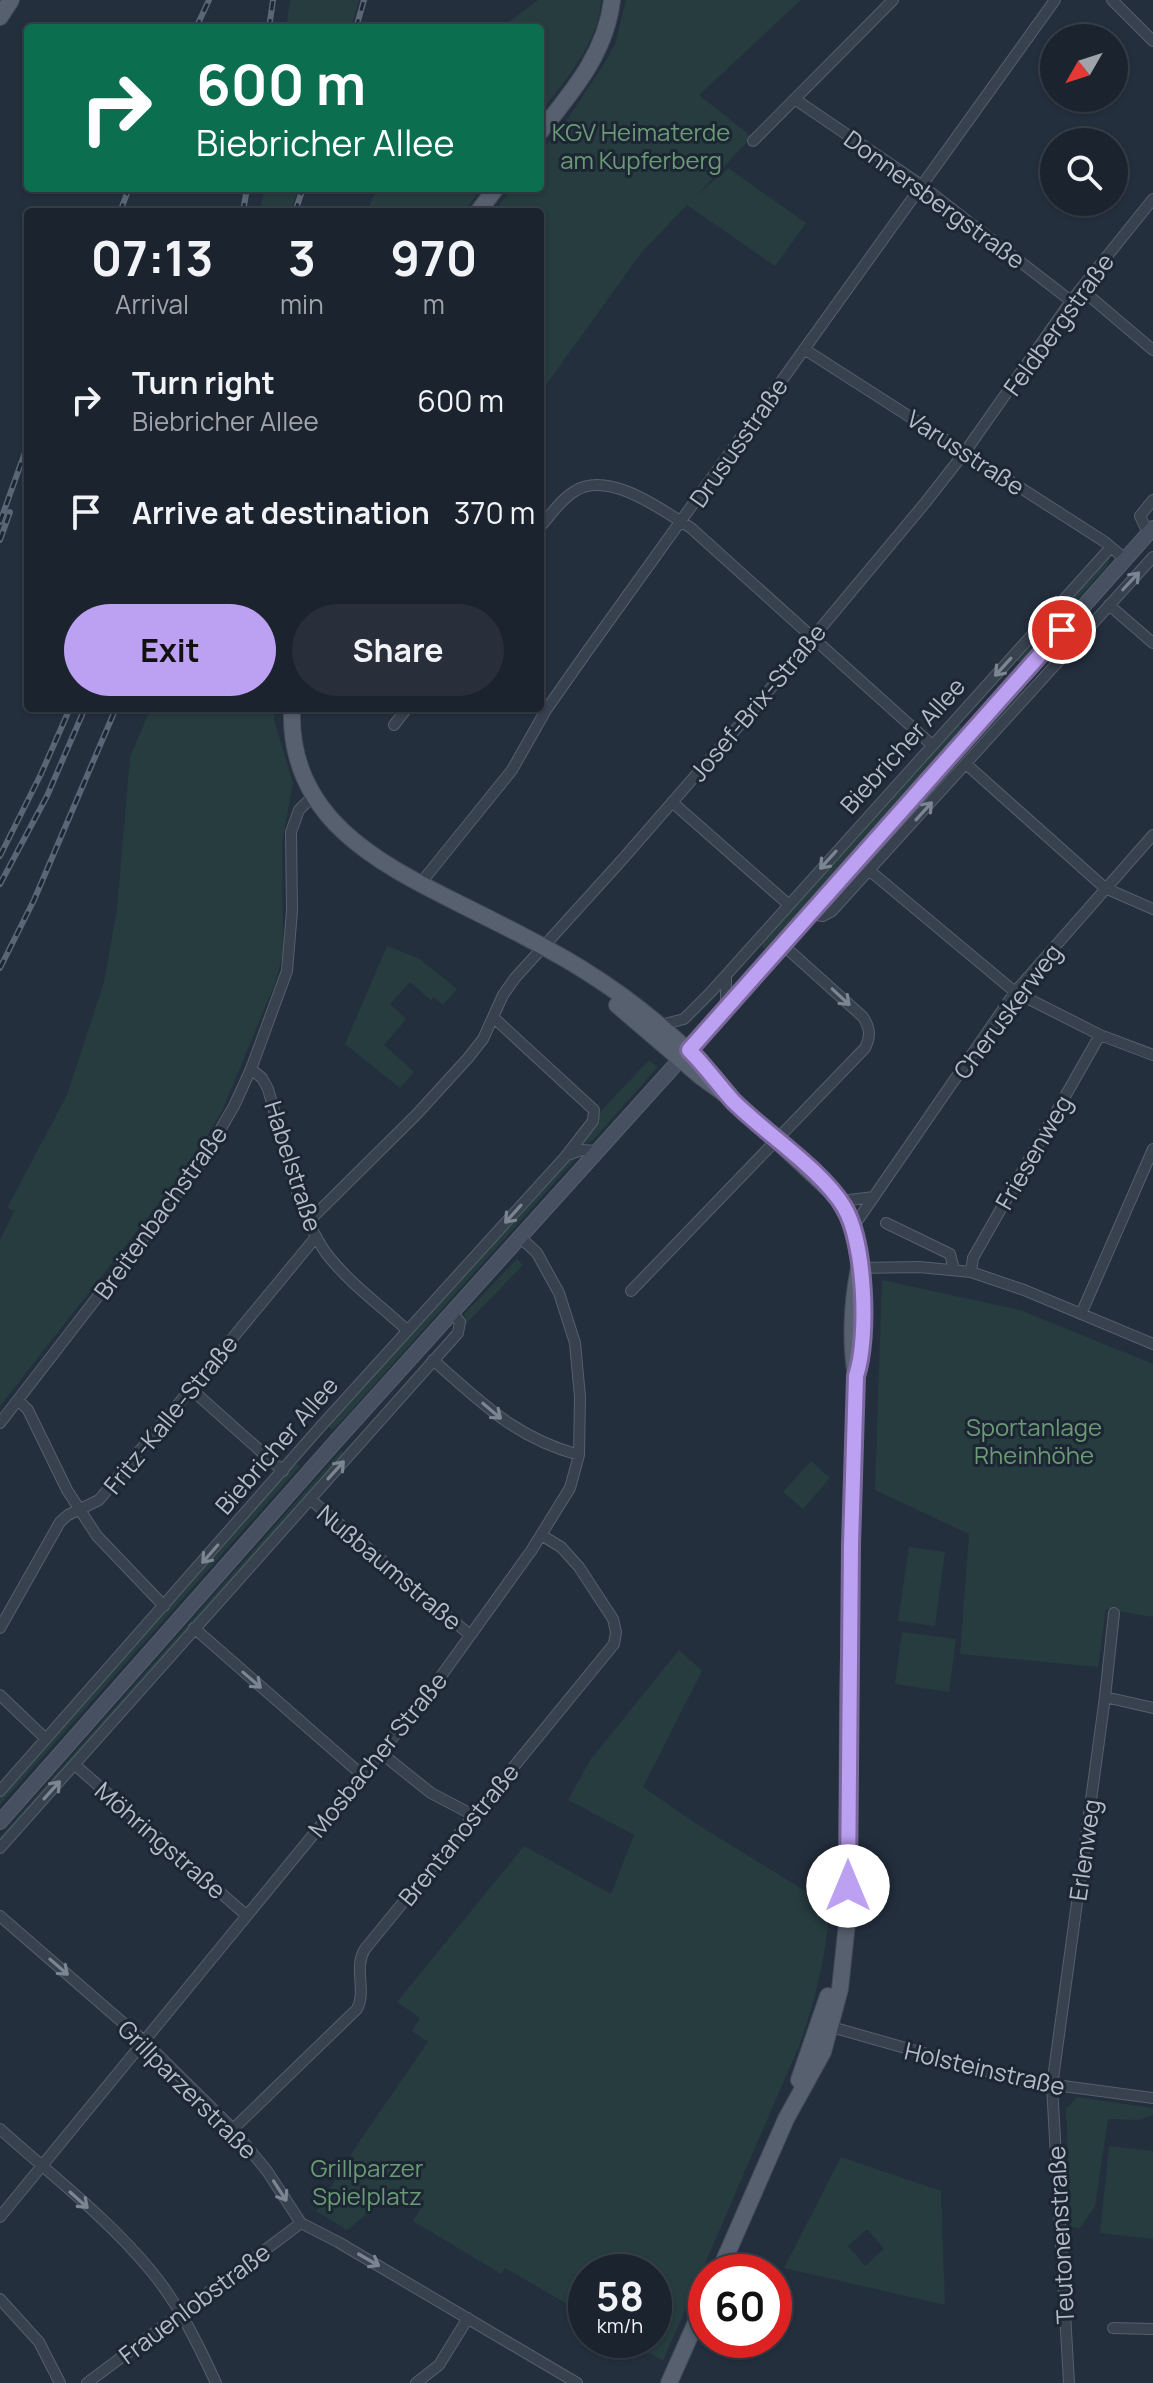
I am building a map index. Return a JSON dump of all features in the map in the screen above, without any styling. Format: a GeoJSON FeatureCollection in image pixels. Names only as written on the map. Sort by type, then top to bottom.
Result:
{"type":"FeatureCollection","features":[{"type":"Feature","properties":{"kind":"main road"},"geometry":{"type":"LineString","coordinates":[[0,17],[11,0]]}},
{"type":"Feature","properties":{"kind":"main road"},"geometry":{"type":"LineString","coordinates":[[544,127],[589,67],[605,31],[612,0]]}},
{"type":"Feature","properties":{"kind":"main road","name":"Biebricher Allee"},"geometry":{"type":"LineString","coordinates":[[0,1822],[1150,530]]}},
{"type":"Feature","properties":{"kind":"main road"},"geometry":{"type":"LineString","coordinates":[[292,712],[295,752],[313,796],[330,819],[354,841],[420,884],[550,950],[617,992],[661,1025],[685,1054]]}},
{"type":"Feature","properties":{"kind":"main road"},"geometry":{"type":"LineString","coordinates":[[550,950],[685,1054],[841,1201],[853,1227],[864,1291],[856,1376],[851,1545],[847,1912],[838,2003],[826,2025],[812,2074],[786,2119],[727,2254]]}},
{"type":"Feature","properties":{"kind":"main road"},"geometry":{"type":"LineString","coordinates":[[669,2383],[688,2340]]}},
{"type":"Feature","properties":{"kind":"street"},"geometry":{"type":"LineString","coordinates":[[753,141],[893,0]]}},
{"type":"Feature","properties":{"kind":"street","name":"Drususstraße"},"geometry":{"type":"LineString","coordinates":[[420,884],[512,770],[546,710],[1055,0]]}},
{"type":"Feature","properties":{"kind":"street"},"geometry":{"type":"LineString","coordinates":[[1112,0],[1153,41]]}},
{"type":"Feature","properties":{"kind":"street","name":"Donnersbergstraße"},"geometry":{"type":"LineString","coordinates":[[796,100],[921,185],[1071,301]]}},
{"type":"Feature","properties":{"kind":"street","name":"Feldbergstraße"},"geometry":{"type":"LineString","coordinates":[[965,452],[1071,301],[1153,199]]}},
{"type":"Feature","properties":{"kind":"street"},"geometry":{"type":"LineString","coordinates":[[1081,289],[1153,350]]}},
{"type":"Feature","properties":{"kind":"street","name":"Varusstraße"},"geometry":{"type":"LineString","coordinates":[[804,349],[1125,559]]}},
{"type":"Feature","properties":{"kind":"street","name":"Josef-Brix-Straße"},"geometry":{"type":"LineString","coordinates":[[550,950],[965,452]]}},
{"type":"Feature","properties":{"kind":"street"},"geometry":{"type":"LineString","coordinates":[[544,523],[574,491],[584,486],[605,484],[630,493],[681,522],[932,745]]}},
{"type":"Feature","properties":{"kind":"street","name":"Biebricher Allee"},"geometry":{"type":"LineString","coordinates":[[1150,530],[1140,516],[1153,500]]}},
{"type":"Feature","properties":{"kind":"street","name":"Biebricher Allee"},"geometry":{"type":"LineString","coordinates":[[661,1025],[684,1019],[726,975],[1111,547]]}},
{"type":"Feature","properties":{"kind":"street","name":"Biebricher Allee"},"geometry":{"type":"LineString","coordinates":[[808,914],[828,915],[1153,557]]}},
{"type":"Feature","properties":{"kind":"street"},"geometry":{"type":"LineString","coordinates":[[1109,605],[1153,643]]}},
{"type":"Feature","properties":{"kind":"street"},"geometry":{"type":"LineString","coordinates":[[394,725],[404,712]]}},
{"type":"Feature","properties":{"kind":"street"},"geometry":{"type":"LineString","coordinates":[[966,764],[1105,888],[1153,909]]}},
{"type":"Feature","properties":{"kind":"street","name":"Breitenbachstraße"},"geometry":{"type":"LineString","coordinates":[[0,1423],[201,1163],[224,1126],[251,1069],[287,971],[292,911],[291,832],[299,810],[313,796]]}},
{"type":"Feature","properties":{"kind":"street"},"geometry":{"type":"LineString","coordinates":[[672,802],[788,904]]}},
{"type":"Feature","properties":{"kind":"street","name":"Cheruskerweg"},"geometry":{"type":"LineString","coordinates":[[853,1227],[1015,992],[1153,835]]}},
{"type":"Feature","properties":{"kind":"street"},"geometry":{"type":"LineString","coordinates":[[870,871],[1015,992],[1100,1035],[1153,1055]]}},
{"type":"Feature","properties":{"kind":"street"},"geometry":{"type":"LineString","coordinates":[[631,1291],[865,1048],[870,1032],[863,1017],[783,945]]}},
{"type":"Feature","properties":{"kind":"street"},"geometry":{"type":"LineString","coordinates":[[308,1222],[417,1114],[468,1058],[483,1039],[508,986],[550,950]]}},
{"type":"Feature","properties":{"kind":"street"},"geometry":{"type":"LineString","coordinates":[[726,975],[726,1009]]}},
{"type":"Feature","properties":{"kind":"street","name":"Biebricher Allee"},"geometry":{"type":"LineString","coordinates":[[0,1791],[407,1330],[566,1156],[593,1121],[594,1110],[493,1017]]}},
{"type":"Feature","properties":{"kind":"street","name":"Friesenweg"},"geometry":{"type":"LineString","coordinates":[[971,1272],[973,1258],[1100,1035]]}},
{"type":"Feature","properties":{"kind":"street","name":"Habelstraße"},"geometry":{"type":"LineString","coordinates":[[251,1069],[262,1078],[268,1089],[308,1222],[316,1237],[336,1265],[407,1330]]}},
{"type":"Feature","properties":{"kind":"street"},"geometry":{"type":"LineString","coordinates":[[1081,1314],[1153,1149]]}},
{"type":"Feature","properties":{"kind":"street"},"geometry":{"type":"LineString","coordinates":[[566,1156],[582,1150],[597,1151]]}},
{"type":"Feature","properties":{"kind":"street"},"geometry":{"type":"LineString","coordinates":[[841,1201],[874,1197]]}},
{"type":"Feature","properties":{"kind":"street"},"geometry":{"type":"LineString","coordinates":[[886,1223],[950,1254],[954,1269]]}},
{"type":"Feature","properties":{"kind":"street","name":"Fritz-Kalle-Straße"},"geometry":{"type":"LineString","coordinates":[[0,1628],[54,1530],[68,1515],[82,1511],[99,1500],[316,1237]]}},
{"type":"Feature","properties":{"kind":"street","name":"Mosbacher Straße"},"geometry":{"type":"LineString","coordinates":[[0,2217],[426,1697],[541,1535],[570,1488],[579,1455],[580,1397],[575,1343],[559,1293],[537,1253],[521,1238]]}},
{"type":"Feature","properties":{"kind":"street"},"geometry":{"type":"LineString","coordinates":[[859,1268],[971,1272],[996,1279],[1153,1344]]}},
{"type":"Feature","properties":{"kind":"street"},"geometry":{"type":"LineString","coordinates":[[0,1848],[458,1333],[460,1322],[452,1312]]}},
{"type":"Feature","properties":{"kind":"street"},"geometry":{"type":"LineString","coordinates":[[433,1360],[522,1433],[551,1447],[579,1455]]}},
{"type":"Feature","properties":{"kind":"street"},"geometry":{"type":"LineString","coordinates":[[191,1389],[283,1471]]}},
{"type":"Feature","properties":{"kind":"street"},"geometry":{"type":"LineString","coordinates":[[18,1400],[28,1410],[67,1490],[110,1551],[164,1606]]}},
{"type":"Feature","properties":{"kind":"street","name":"Nußbaumstraße"},"geometry":{"type":"LineString","coordinates":[[310,1499],[470,1635]]}},
{"type":"Feature","properties":{"kind":"street","name":"Brentanostraße"},"geometry":{"type":"LineString","coordinates":[[233,2129],[354,2013],[361,2000],[359,1962],[362,1953],[611,1649],[616,1638],[613,1619],[579,1567],[561,1547],[541,1535]]}},
{"type":"Feature","properties":{"kind":"street","name":"Erlenweg"},"geometry":{"type":"LineString","coordinates":[[1052,2086],[1114,1613]]}},
{"type":"Feature","properties":{"kind":"street"},"geometry":{"type":"LineString","coordinates":[[194,1628],[362,1775]]}},
{"type":"Feature","properties":{"kind":"street"},"geometry":{"type":"LineString","coordinates":[[0,1695],[46,1739]]}},
{"type":"Feature","properties":{"kind":"street"},"geometry":{"type":"LineString","coordinates":[[1105,1697],[1153,1708]]}},
{"type":"Feature","properties":{"kind":"street"},"geometry":{"type":"LineString","coordinates":[[381,1753],[431,1793],[473,1815]]}},
{"type":"Feature","properties":{"kind":"street","name":"Möhringstraße"},"geometry":{"type":"LineString","coordinates":[[75,1765],[246,1915]]}},
{"type":"Feature","properties":{"kind":"street","name":"Grillparzerstraße"},"geometry":{"type":"LineString","coordinates":[[0,1916],[144,2041],[233,2129],[267,2171],[301,2223],[577,2383]]}},
{"type":"Feature","properties":{"kind":"street","name":"Holsteinstraße"},"geometry":{"type":"LineString","coordinates":[[826,2025],[975,2069],[1052,2086],[1153,2098]]}},
{"type":"Feature","properties":{"kind":"street","name":"Teutonenstraße"},"geometry":{"type":"LineString","coordinates":[[1052,2086],[1069,2383]]}},
{"type":"Feature","properties":{"kind":"street"},"geometry":{"type":"LineString","coordinates":[[0,2129],[128,2245],[162,2285],[216,2383]]}},
{"type":"Feature","properties":{"kind":"street","name":"Frauenlobstraße"},"geometry":{"type":"LineString","coordinates":[[87,2383],[301,2223]]}},
{"type":"Feature","properties":{"kind":"street"},"geometry":{"type":"LineString","coordinates":[[0,2299],[39,2342],[60,2383]]}},
{"type":"Feature","properties":{"kind":"street"},"geometry":{"type":"LineString","coordinates":[[416,2383],[439,2365],[468,2318]]}},
{"type":"Feature","properties":{"kind":"street"},"geometry":{"type":"LineString","coordinates":[[1113,2328],[1153,2329]]}},
{"type":"Feature","properties":{"kind":"green space"},"geometry":{"type":"Polygon","coordinates":[[[290,0],[359,0],[352,24],[287,24],[290,0]]]}},
{"type":"Feature","properties":{"kind":"green space"},"geometry":{"type":"Polygon","coordinates":[[[538,0],[601,0],[588,46],[544,108],[544,24],[506,24],[538,0]]]}},
{"type":"Feature","properties":{"kind":"green space","name":"KGV Heimaterde am Kupferberg"},"geometry":{"type":"Polygon","coordinates":[[[626,0],[801,0],[699,95],[752,137],[695,197],[728,168],[806,223],[775,266],[687,205],[642,252],[544,387],[544,208],[497,208],[509,192],[544,192],[544,148],[566,121],[615,44],[626,0]]]}},
{"type":"Feature","properties":{"kind":"green space"},"geometry":{"type":"Polygon","coordinates":[[[263,192],[298,192],[292,208],[261,208],[263,192]]]}},
{"type":"Feature","properties":{"kind":"green space"},"geometry":{"type":"Polygon","coordinates":[[[375,192],[478,192],[467,208],[369,208],[375,192]]]}},
{"type":"Feature","properties":{"kind":"green space"},"geometry":{"type":"Polygon","coordinates":[[[1111,555],[1107,566],[1020,663],[1015,658],[1103,559],[1111,555]]]}},
{"type":"Feature","properties":{"kind":"green space"},"geometry":{"type":"Polygon","coordinates":[[[1024,684],[1029,688],[879,856],[824,912],[823,910],[1024,684]]]}},
{"type":"Feature","properties":{"kind":"green space"},"geometry":{"type":"Polygon","coordinates":[[[149,712],[275,712],[274,720],[293,783],[282,843],[283,954],[275,983],[222,1111],[192,1161],[0,1406],[0,1240],[14,1211],[7,1208],[67,1095],[104,982],[117,909],[130,757],[149,712]]]}},
{"type":"Feature","properties":{"kind":"green space"},"geometry":{"type":"Polygon","coordinates":[[[957,723],[962,727],[945,748],[765,949],[760,944],[957,723]]]}},
{"type":"Feature","properties":{"kind":"green space"},"geometry":{"type":"Polygon","coordinates":[[[387,946],[418,958],[457,989],[443,1005],[434,997],[431,1000],[410,982],[390,1004],[406,1019],[384,1045],[414,1072],[400,1088],[345,1044],[387,946]]]}},
{"type":"Feature","properties":{"kind":"green space"},"geometry":{"type":"Polygon","coordinates":[[[649,1060],[658,1067],[592,1141],[578,1146],[599,1113],[649,1060]]]}},
{"type":"Feature","properties":{"kind":"green space"},"geometry":{"type":"Polygon","coordinates":[[[579,1155],[332,1430],[327,1425],[568,1159],[579,1155]]]}},
{"type":"Feature","properties":{"kind":"green space"},"geometry":{"type":"Polygon","coordinates":[[[517,1259],[523,1265],[466,1324],[464,1314],[517,1259]]]}},
{"type":"Feature","properties":{"kind":"green space","name":"Sportanlage Rheinhöhe"},"geometry":{"type":"Polygon","coordinates":[[[882,1280],[1020,1310],[1153,1364],[1153,1617],[1106,1609],[1098,1667],[960,1654],[969,1534],[875,1490],[882,1280]]]}},
{"type":"Feature","properties":{"kind":"green space"},"geometry":{"type":"Polygon","coordinates":[[[341,1451],[345,1455],[0,1845],[0,1837],[341,1451]]]}},
{"type":"Feature","properties":{"kind":"green space"},"geometry":{"type":"Polygon","coordinates":[[[811,1461],[830,1478],[803,1509],[783,1492],[811,1461]]]}},
{"type":"Feature","properties":{"kind":"green space"},"geometry":{"type":"Polygon","coordinates":[[[294,1462],[300,1466],[0,1805],[0,1795],[294,1462]]]}},
{"type":"Feature","properties":{"kind":"green space"},"geometry":{"type":"Polygon","coordinates":[[[909,1547],[945,1552],[935,1626],[898,1621],[909,1547]]]}},
{"type":"Feature","properties":{"kind":"green space"},"geometry":{"type":"Polygon","coordinates":[[[902,1632],[956,1639],[949,1692],[895,1684],[902,1632]]]}},
{"type":"Feature","properties":{"kind":"green space","name":"Grillparzer Spielplatz"},"geometry":{"type":"Polygon","coordinates":[[[679,1650],[702,1671],[643,1787],[695,1823],[830,1906],[819,1977],[799,2046],[709,2254],[688,2254],[688,2303],[672,2340],[672,2254],[568,2254],[568,2305],[505,2268],[501,2274],[413,2221],[425,2201],[415,2196],[404,2195],[384,2202],[347,2230],[316,2211],[428,2042],[412,2031],[420,2018],[397,2002],[524,1846],[611,1894],[634,1835],[568,1800],[591,1759],[679,1650]]]}},
{"type":"Feature","properties":{"kind":"green space"},"geometry":{"type":"Polygon","coordinates":[[[1077,2097],[1153,2108],[1153,2115],[1138,2120],[1108,2119],[1095,2206],[1080,2228],[1071,2227],[1066,2109],[1077,2097]]]}},
{"type":"Feature","properties":{"kind":"green space"},"geometry":{"type":"Polygon","coordinates":[[[1109,2146],[1153,2151],[1153,2239],[1100,2233],[1109,2146]]]}},
{"type":"Feature","properties":{"kind":"green space"},"geometry":{"type":"Polygon","coordinates":[[[841,2157],[941,2191],[945,2305],[792,2270],[791,2254],[841,2157]],[[867,2229],[848,2246],[865,2266],[884,2249],[867,2229]]]}},
{"type":"Feature","properties":{"kind":"railway"},"geometry":{"type":"LineString","coordinates":[[198,24],[209,0]]}},
{"type":"Feature","properties":{"kind":"railway"},"geometry":{"type":"LineString","coordinates":[[270,24],[273,0]]}},
{"type":"Feature","properties":{"kind":"railway"},"geometry":{"type":"LineString","coordinates":[[357,24],[364,0]]}},
{"type":"Feature","properties":{"kind":"railway"},"geometry":{"type":"LineString","coordinates":[[122,208],[128,192]]}},
{"type":"Feature","properties":{"kind":"railway"},"geometry":{"type":"LineString","coordinates":[[244,208],[246,192]]}},
{"type":"Feature","properties":{"kind":"railway"},"geometry":{"type":"LineString","coordinates":[[296,208],[302,192]]}},
{"type":"Feature","properties":{"kind":"railway"},"geometry":{"type":"LineString","coordinates":[[0,522],[24,455]]}},
{"type":"Feature","properties":{"kind":"railway"},"geometry":{"type":"LineString","coordinates":[[0,540],[10,512]]}},
{"type":"Feature","properties":{"kind":"railway"},"geometry":{"type":"LineString","coordinates":[[0,856],[68,712]]}},
{"type":"Feature","properties":{"kind":"railway"},"geometry":{"type":"LineString","coordinates":[[0,884],[47,796],[83,712]]}},
{"type":"Feature","properties":{"kind":"railway"},"geometry":{"type":"LineString","coordinates":[[0,968],[34,900],[114,712]]}},
{"type":"Feature","properties":{"kind":"route"},"geometry":{"type":"LineString","coordinates":[[848,1886],[851,1527],[856,1376],[864,1291],[857,1243],[852,1221],[837,1197],[733,1100],[689,1050],[1062,630]]}}]}
